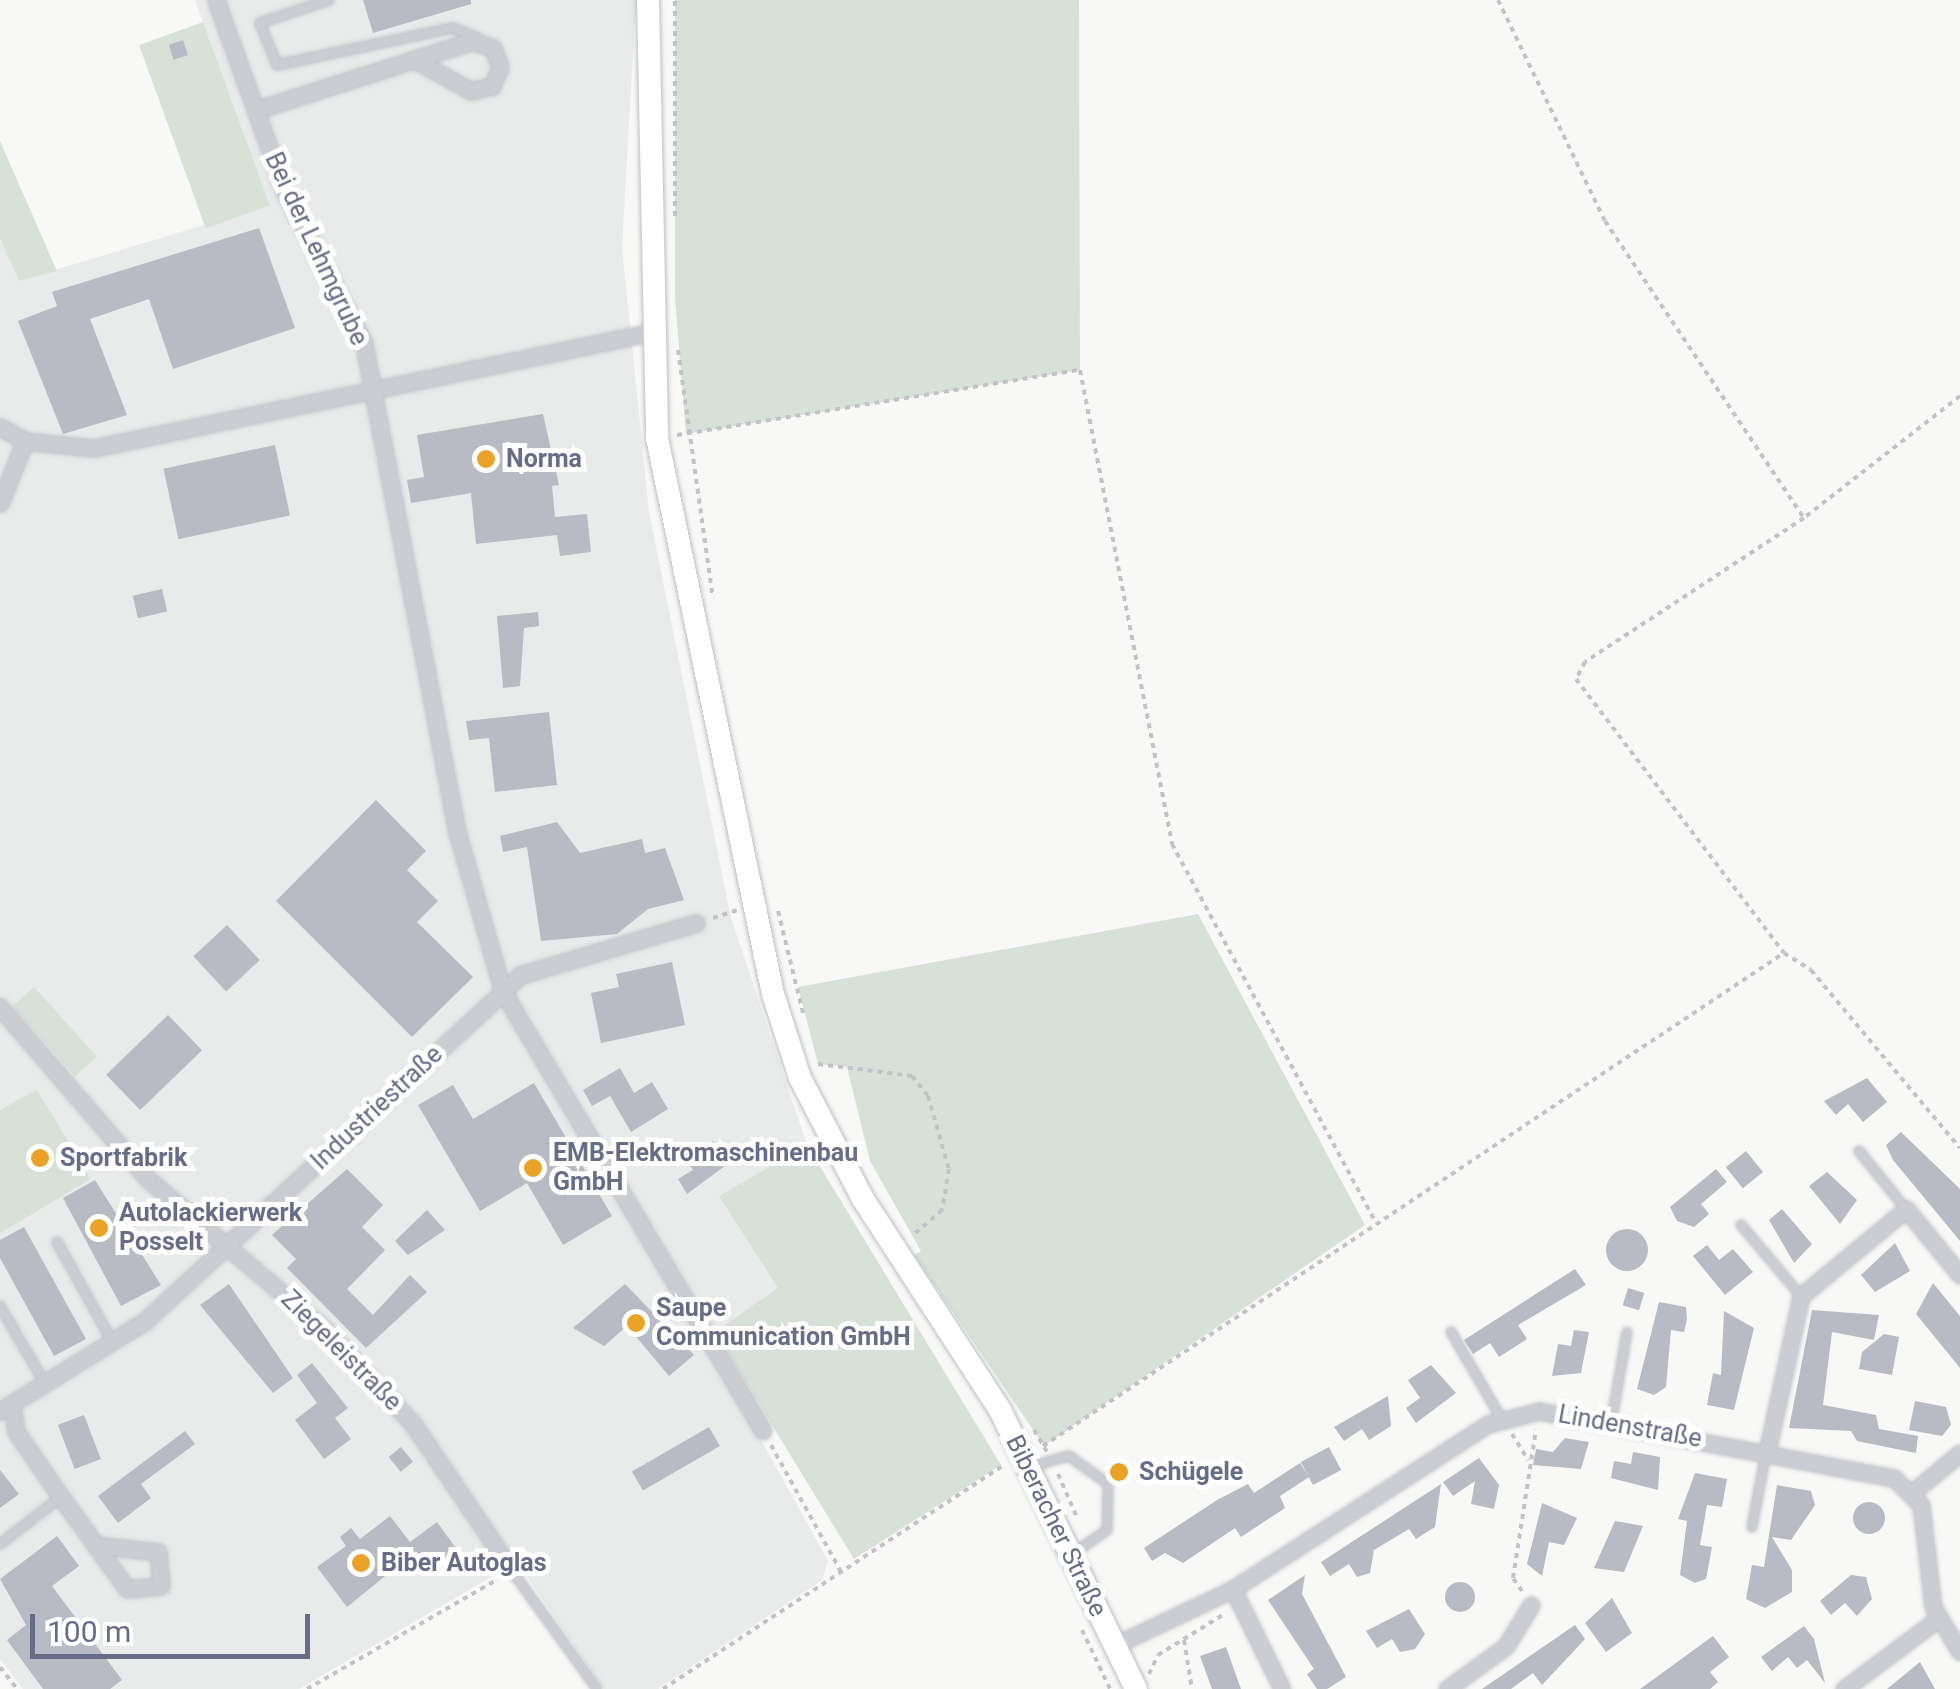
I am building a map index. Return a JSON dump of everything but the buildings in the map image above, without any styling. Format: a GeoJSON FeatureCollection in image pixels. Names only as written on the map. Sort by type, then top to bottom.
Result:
{"type":"FeatureCollection","features":[{"type":"Feature","properties":{"kind":"street","name":"Bei der Lehmgrube"},"geometry":{"type":"LineString","coordinates":[[216,0],[285,192],[364,343],[370,390]]}},
{"type":"Feature","properties":{"kind":"street","name":"Biberacher Straße"},"geometry":{"type":"LineString","coordinates":[[648,0],[648,333],[657,438],[751,906],[800,1078],[863,1199],[1031,1458],[1080,1550],[1113,1646],[1141,1684]]}},
{"type":"Feature","properties":{"kind":"street"},"geometry":{"type":"LineString","coordinates":[[256,110],[415,60],[484,42],[500,67],[482,92],[415,60]]}},
{"type":"Feature","properties":{"kind":"street"},"geometry":{"type":"LineString","coordinates":[[0,428],[25,442],[94,448],[648,333]]}},
{"type":"Feature","properties":{"kind":"street"},"geometry":{"type":"LineString","coordinates":[[370,390],[458,832],[503,992],[763,1431]]}},
{"type":"Feature","properties":{"kind":"street"},"geometry":{"type":"LineString","coordinates":[[0,503],[25,442]]}},
{"type":"Feature","properties":{"kind":"street","name":"Industriestraße"},"geometry":{"type":"LineString","coordinates":[[96,1545],[158,1552],[161,1586],[127,1588],[60,1497],[16,1432],[6,1408],[113,1343],[230,1246],[520,975],[696,923]]}},
{"type":"Feature","properties":{"kind":"street","name":"Ziegeleistraße"},"geometry":{"type":"LineString","coordinates":[[0,1008],[149,1180],[230,1246],[414,1424],[512,1570]]}},
{"type":"Feature","properties":{"kind":"street"},"geometry":{"type":"LineString","coordinates":[[1766,1452],[1801,1296],[1906,1209],[1960,1275]]}},
{"type":"Feature","properties":{"kind":"street","name":"Lindenstraße"},"geometry":{"type":"LineString","coordinates":[[1113,1646],[1233,1590],[1501,1418],[1540,1411],[1884,1473],[1913,1492]]}},
{"type":"Feature","properties":{"kind":"street"},"geometry":{"type":"LineString","coordinates":[[1960,1452],[1913,1492],[1938,1619],[1960,1652]]}},
{"type":"Feature","properties":{"kind":"street"},"geometry":{"type":"LineString","coordinates":[[1233,1590],[1282,1689]]}},
{"type":"Feature","properties":{"kind":"street"},"geometry":{"type":"LineString","coordinates":[[1446,1689],[1506,1646],[1531,1605]]}},
{"type":"Feature","properties":{"kind":"street"},"geometry":{"type":"LineString","coordinates":[[1844,1689],[1938,1619]]}},
{"type":"Feature","properties":{"kind":"lane"},"geometry":{"type":"LineString","coordinates":[[328,0],[260,23],[277,65],[452,28],[484,42]]}},
{"type":"Feature","properties":{"kind":"lane"},"geometry":{"type":"LineString","coordinates":[[1859,1152],[1906,1209]]}},
{"type":"Feature","properties":{"kind":"lane"},"geometry":{"type":"LineString","coordinates":[[1741,1225],[1801,1296]]}},
{"type":"Feature","properties":{"kind":"lane"},"geometry":{"type":"LineString","coordinates":[[57,1242],[113,1343]]}},
{"type":"Feature","properties":{"kind":"lane"},"geometry":{"type":"LineString","coordinates":[[0,1306],[46,1385]]}},
{"type":"Feature","properties":{"kind":"lane"},"geometry":{"type":"LineString","coordinates":[[1451,1332],[1501,1418]]}},
{"type":"Feature","properties":{"kind":"lane"},"geometry":{"type":"LineString","coordinates":[[1611,1424],[1627,1332]]}},
{"type":"Feature","properties":{"kind":"lane"},"geometry":{"type":"LineString","coordinates":[[1752,1527],[1766,1452]]}},
{"type":"Feature","properties":{"kind":"lane"},"geometry":{"type":"LineString","coordinates":[[1031,1458],[1081,1459],[1108,1484],[1111,1520],[1080,1550]]}},
{"type":"Feature","properties":{"kind":"lane"},"geometry":{"type":"LineString","coordinates":[[0,1544],[60,1497]]}},
{"type":"Feature","properties":{"kind":"lane","name":"Ziegeleistraße"},"geometry":{"type":"LineString","coordinates":[[512,1570],[597,1689]]}},
{"type":"Feature","properties":{"kind":"path"},"geometry":{"type":"LineString","coordinates":[[675,0],[675,219]]}},
{"type":"Feature","properties":{"kind":"path"},"geometry":{"type":"LineString","coordinates":[[1498,0],[1605,221],[1804,518]]}},
{"type":"Feature","properties":{"kind":"path"},"geometry":{"type":"LineString","coordinates":[[676,332],[686,434],[714,602]]}},
{"type":"Feature","properties":{"kind":"path"},"geometry":{"type":"LineString","coordinates":[[657,438],[1080,370],[1172,844],[1374,1219]]}},
{"type":"Feature","properties":{"kind":"path"},"geometry":{"type":"LineString","coordinates":[[1960,396],[1804,518],[1585,662],[1576,678],[1784,954],[1811,970],[1960,1148]]}},
{"type":"Feature","properties":{"kind":"path"},"geometry":{"type":"LineString","coordinates":[[775,897],[805,1030]]}},
{"type":"Feature","properties":{"kind":"path"},"geometry":{"type":"LineString","coordinates":[[696,923],[733,912]]}},
{"type":"Feature","properties":{"kind":"path"},"geometry":{"type":"LineString","coordinates":[[663,1689],[841,1572],[1031,1458],[1374,1219],[1784,954]]}},
{"type":"Feature","properties":{"kind":"path"},"geometry":{"type":"LineString","coordinates":[[812,1047],[826,1082]]}},
{"type":"Feature","properties":{"kind":"path"},"geometry":{"type":"LineString","coordinates":[[818,1064],[891,1070],[912,1076],[928,1096],[949,1169],[942,1210],[905,1242],[896,1228]]}},
{"type":"Feature","properties":{"kind":"path"},"geometry":{"type":"LineString","coordinates":[[1531,1605],[1514,1578],[1540,1411]]}},
{"type":"Feature","properties":{"kind":"path"},"geometry":{"type":"LineString","coordinates":[[1024,1413],[1031,1458],[1080,1550]]}},
{"type":"Feature","properties":{"kind":"path"},"geometry":{"type":"LineString","coordinates":[[1501,1418],[1530,1463]]}},
{"type":"Feature","properties":{"kind":"path"},"geometry":{"type":"LineString","coordinates":[[763,1431],[841,1572]]}},
{"type":"Feature","properties":{"kind":"path"},"geometry":{"type":"LineString","coordinates":[[306,1689],[512,1570]]}},
{"type":"Feature","properties":{"kind":"path"},"geometry":{"type":"LineString","coordinates":[[1141,1684],[1158,1656],[1242,1605]]}},
{"type":"Feature","properties":{"kind":"path"},"geometry":{"type":"LineString","coordinates":[[1079,1623],[1110,1689]]}},
{"type":"Feature","properties":{"kind":"path"},"geometry":{"type":"LineString","coordinates":[[1184,1640],[1192,1689]]}},
{"type":"Feature","properties":{"kind":"path"},"geometry":{"type":"LineString","coordinates":[[0,1666],[17,1689]]}},
{"type":"Feature","properties":{"kind":"shaded area"},"geometry":{"type":"Polygon","coordinates":[[[195,0],[636,0],[622,247],[649,512],[731,918],[807,1145],[720,1196],[779,1288],[716,1332],[771,1425],[759,1436],[828,1561],[822,1580],[658,1689],[604,1689],[517,1562],[299,1689],[23,1689],[0,1659],[0,239],[19,281],[269,205],[195,0]]]}},
{"type":"Feature","properties":{"kind":"shaded area"},"geometry":{"type":"Polygon","coordinates":[[[675,0],[1079,0],[1080,370],[686,434],[675,299],[675,0]]]}},
{"type":"Feature","properties":{"kind":"shaded area"},"geometry":{"type":"Polygon","coordinates":[[[203,22],[270,205],[206,228],[139,45],[203,22]]]}},
{"type":"Feature","properties":{"kind":"shaded area"},"geometry":{"type":"Polygon","coordinates":[[[0,141],[57,271],[19,281],[0,239],[0,141]]]}},
{"type":"Feature","properties":{"kind":"shaded area"},"geometry":{"type":"Polygon","coordinates":[[[1198,914],[1365,1225],[1044,1446],[914,1255],[921,1251],[870,1161],[847,1067],[818,1064],[798,987],[1198,914]]]}},
{"type":"Feature","properties":{"kind":"shaded area"},"geometry":{"type":"Polygon","coordinates":[[[34,987],[97,1057],[75,1076],[12,1006],[34,987]]]}},
{"type":"Feature","properties":{"kind":"shaded area","name":"Sportfabrik"},"geometry":{"type":"Polygon","coordinates":[[[37,1090],[91,1179],[0,1233],[0,1110],[37,1090]]]}},
{"type":"Feature","properties":{"kind":"shaded area"},"geometry":{"type":"Polygon","coordinates":[[[807,1145],[1001,1465],[854,1559],[715,1332],[778,1288],[719,1196],[807,1145]]]}},
{"type":"Feature","properties":{"kind":"place","name":"Norma"},"geometry":{"type":"Point","coordinates":[486,459]}},
{"type":"Feature","properties":{"kind":"place","name":"Sportfabrik"},"geometry":{"type":"Point","coordinates":[40,1158]}},
{"type":"Feature","properties":{"kind":"place","name":"EMB-Elektromaschinenbau GmbH"},"geometry":{"type":"Point","coordinates":[533,1168]}},
{"type":"Feature","properties":{"kind":"place","name":"Autolackierwerk Posselt"},"geometry":{"type":"Point","coordinates":[99,1228]}},
{"type":"Feature","properties":{"kind":"place","name":"Saupe Communication GmbH"},"geometry":{"type":"Point","coordinates":[636,1323]}},
{"type":"Feature","properties":{"kind":"place","name":"Schügele"},"geometry":{"type":"Point","coordinates":[1119,1472]}},
{"type":"Feature","properties":{"kind":"place","name":"Biber Autoglas"},"geometry":{"type":"Point","coordinates":[361,1563]}}]}
